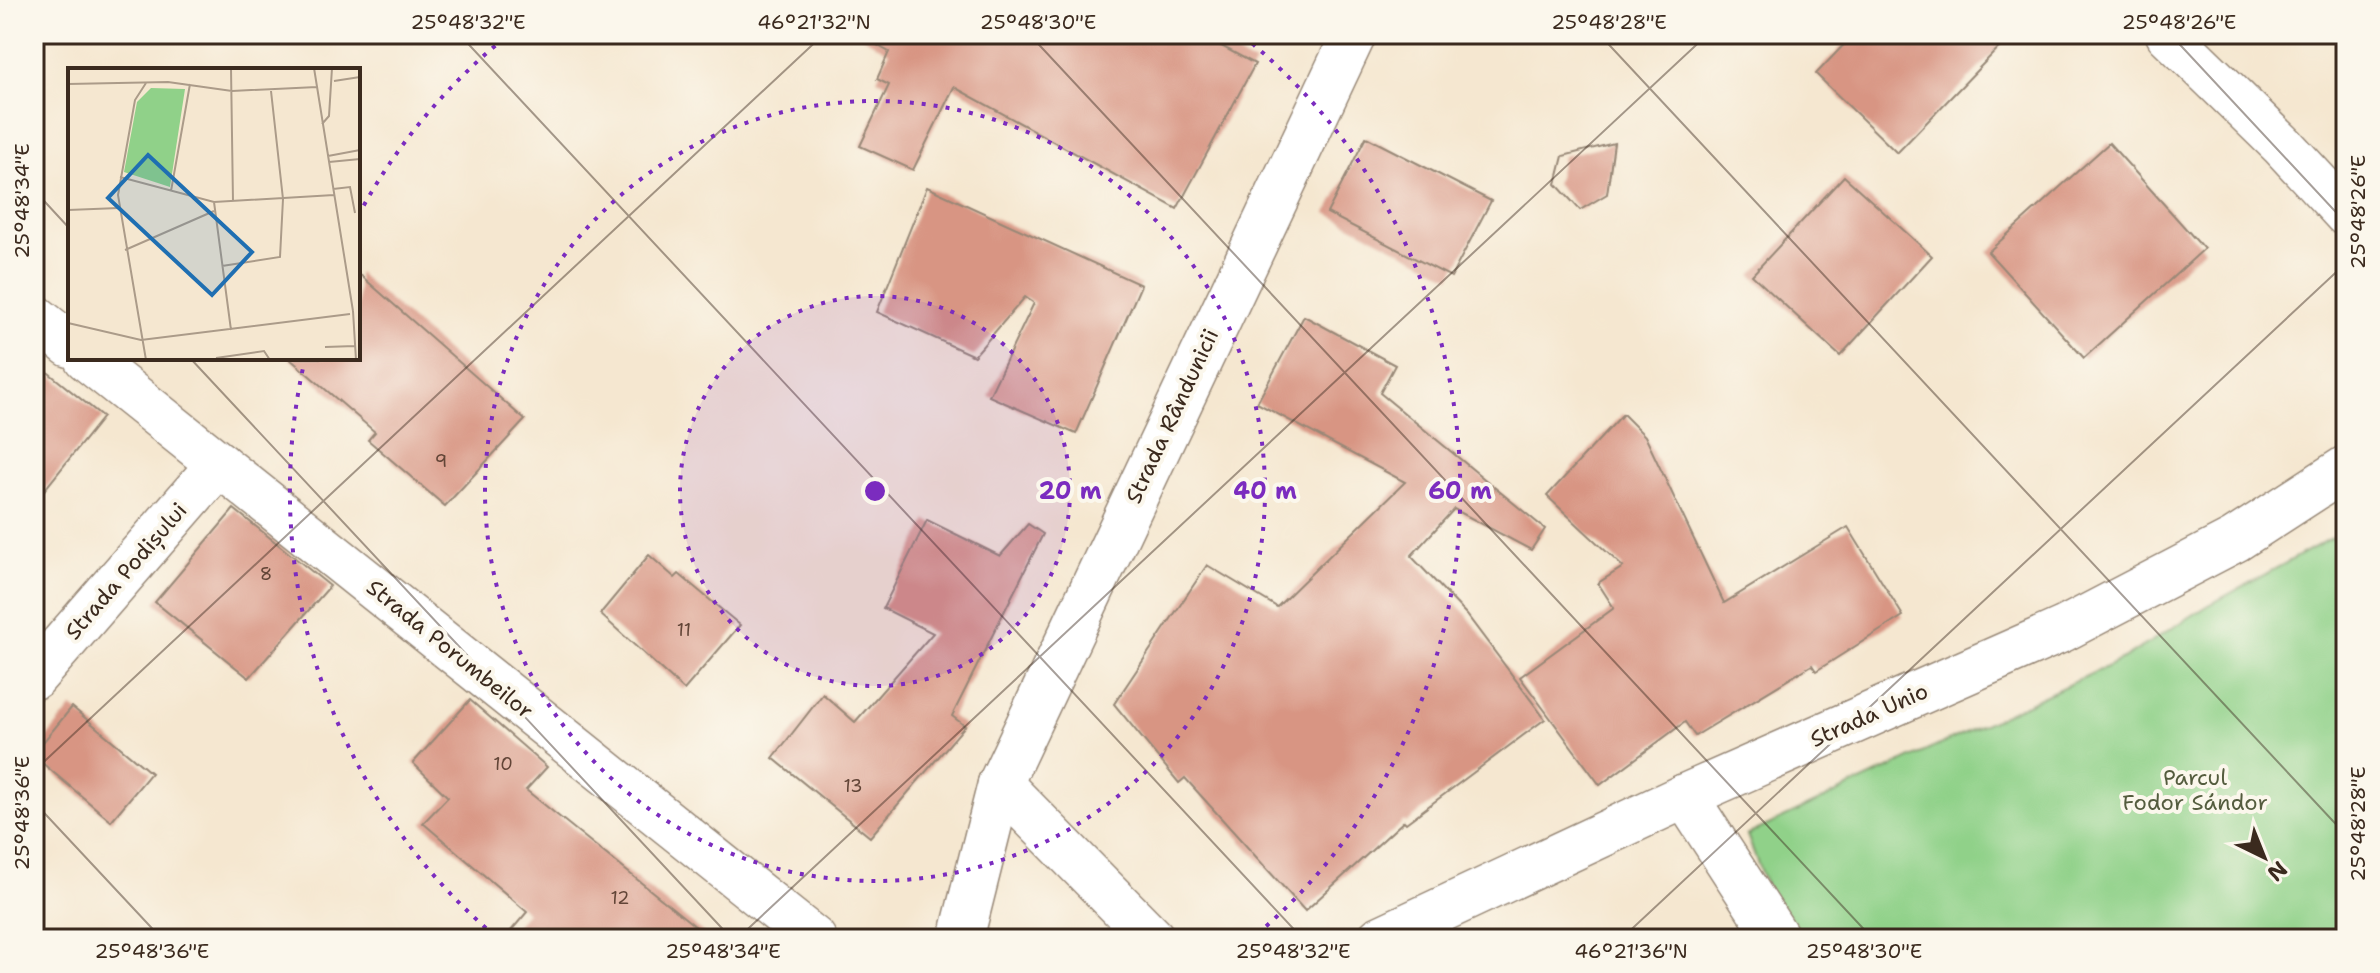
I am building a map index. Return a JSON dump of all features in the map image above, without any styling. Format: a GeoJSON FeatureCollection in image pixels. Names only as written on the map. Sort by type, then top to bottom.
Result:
{"type":"FeatureCollection","features":[{"type":"Feature","properties":{"kind":"street","name":"Strada Rândunicii"},"geometry":{"type":"LineString","coordinates":[[961,939],[1000,784],[1354,34]]}},
{"type":"Feature","properties":{"kind":"street"},"geometry":{"type":"LineString","coordinates":[[2168,34],[2283,146],[2346,214]]}},
{"type":"Feature","properties":{"kind":"street"},"geometry":{"type":"LineString","coordinates":[[34,316],[68,343]]}},
{"type":"Feature","properties":{"kind":"street","name":"Strada Porumbeilor"},"geometry":{"type":"LineString","coordinates":[[89,360],[814,939]]}},
{"type":"Feature","properties":{"kind":"street","name":"Strada Podișului"},"geometry":{"type":"LineString","coordinates":[[34,677],[219,464]]}},
{"type":"Feature","properties":{"kind":"street","name":"Strada Unio"},"geometry":{"type":"LineString","coordinates":[[1379,939],[1685,796],[2064,629],[2235,540],[2346,468]]}},
{"type":"Feature","properties":{"kind":"street"},"geometry":{"type":"LineString","coordinates":[[1000,784],[1153,939]]}},
{"type":"Feature","properties":{"kind":"street"},"geometry":{"type":"LineString","coordinates":[[1685,796],[1778,939]]}},
{"type":"Feature","properties":{"kind":"green space","name":"Parcul Fodor Sándor"},"geometry":{"type":"Polygon","coordinates":[[[2346,530],[2346,939],[1796,939],[1774,907],[1747,835],[2123,659],[2209,605],[2346,530]]]}},
{"type":"Feature","properties":{"kind":"building"},"geometry":{"type":"Polygon","coordinates":[[[857,34],[1199,34],[1255,64],[1177,209],[954,87],[913,170],[860,146],[889,85],[877,79],[889,52],[857,34]]]}},
{"type":"Feature","properties":{"kind":"building"},"geometry":{"type":"Polygon","coordinates":[[[1854,34],[2012,34],[1897,153],[1816,74],[1854,34]]]}},
{"type":"Feature","properties":{"kind":"building"},"geometry":{"type":"Polygon","coordinates":[[[1366,137],[1491,201],[1451,277],[1327,213],[1366,137]]]}},
{"type":"Feature","properties":{"kind":"building"},"geometry":{"type":"Polygon","coordinates":[[[1614,143],[1607,194],[1580,210],[1556,184],[1563,156],[1614,143]]]}},
{"type":"Feature","properties":{"kind":"building"},"geometry":{"type":"Polygon","coordinates":[[[2109,143],[2204,249],[2084,358],[1988,252],[2109,143]]]}},
{"type":"Feature","properties":{"kind":"building"},"geometry":{"type":"Polygon","coordinates":[[[1844,176],[1932,256],[1840,356],[1752,275],[1844,176]]]}},
{"type":"Feature","properties":{"kind":"building"},"geometry":{"type":"Polygon","coordinates":[[[927,187],[1141,285],[1076,434],[989,396],[1034,303],[1025,297],[974,356],[877,312],[927,187]]]}},
{"type":"Feature","properties":{"kind":"building"},"geometry":{"type":"Polygon","coordinates":[[[360,275],[525,420],[445,506],[368,440],[375,432],[291,360],[360,360],[360,275]]]}},
{"type":"Feature","properties":{"kind":"building"},"geometry":{"type":"Polygon","coordinates":[[[1304,316],[1395,365],[1380,393],[1545,529],[1531,550],[1454,509],[1411,556],[1467,615],[1545,719],[1406,823],[1404,821],[1305,911],[1185,778],[1179,783],[1114,704],[1207,565],[1277,607],[1405,482],[1257,403],[1304,316]]]}},
{"type":"Feature","properties":{"kind":"building"},"geometry":{"type":"Polygon","coordinates":[[[34,361],[103,417],[34,503],[34,361]]]}},
{"type":"Feature","properties":{"kind":"building"},"geometry":{"type":"Polygon","coordinates":[[[1623,414],[1645,436],[1724,603],[1848,527],[1903,616],[1816,671],[1812,665],[1695,736],[1685,722],[1600,785],[1520,677],[1614,608],[1598,583],[1623,567],[1547,496],[1623,414]]]}},
{"type":"Feature","properties":{"kind":"building"},"geometry":{"type":"Polygon","coordinates":[[[234,509],[330,586],[249,678],[155,602],[234,509]]]}},
{"type":"Feature","properties":{"kind":"building"},"geometry":{"type":"Polygon","coordinates":[[[927,520],[1000,556],[1028,524],[1043,534],[952,716],[965,726],[870,837],[773,758],[823,694],[855,722],[933,633],[883,608],[927,520]]]}},
{"type":"Feature","properties":{"kind":"building"},"geometry":{"type":"Polygon","coordinates":[[[649,555],[675,578],[679,574],[740,625],[684,690],[600,614],[649,555]]]}},
{"type":"Feature","properties":{"kind":"building"},"geometry":{"type":"Polygon","coordinates":[[[470,700],[547,767],[526,790],[711,939],[504,939],[527,912],[423,823],[448,797],[413,763],[470,700]]]}},
{"type":"Feature","properties":{"kind":"building"},"geometry":{"type":"Polygon","coordinates":[[[72,707],[151,773],[111,821],[34,756],[72,707]]]}}]}
